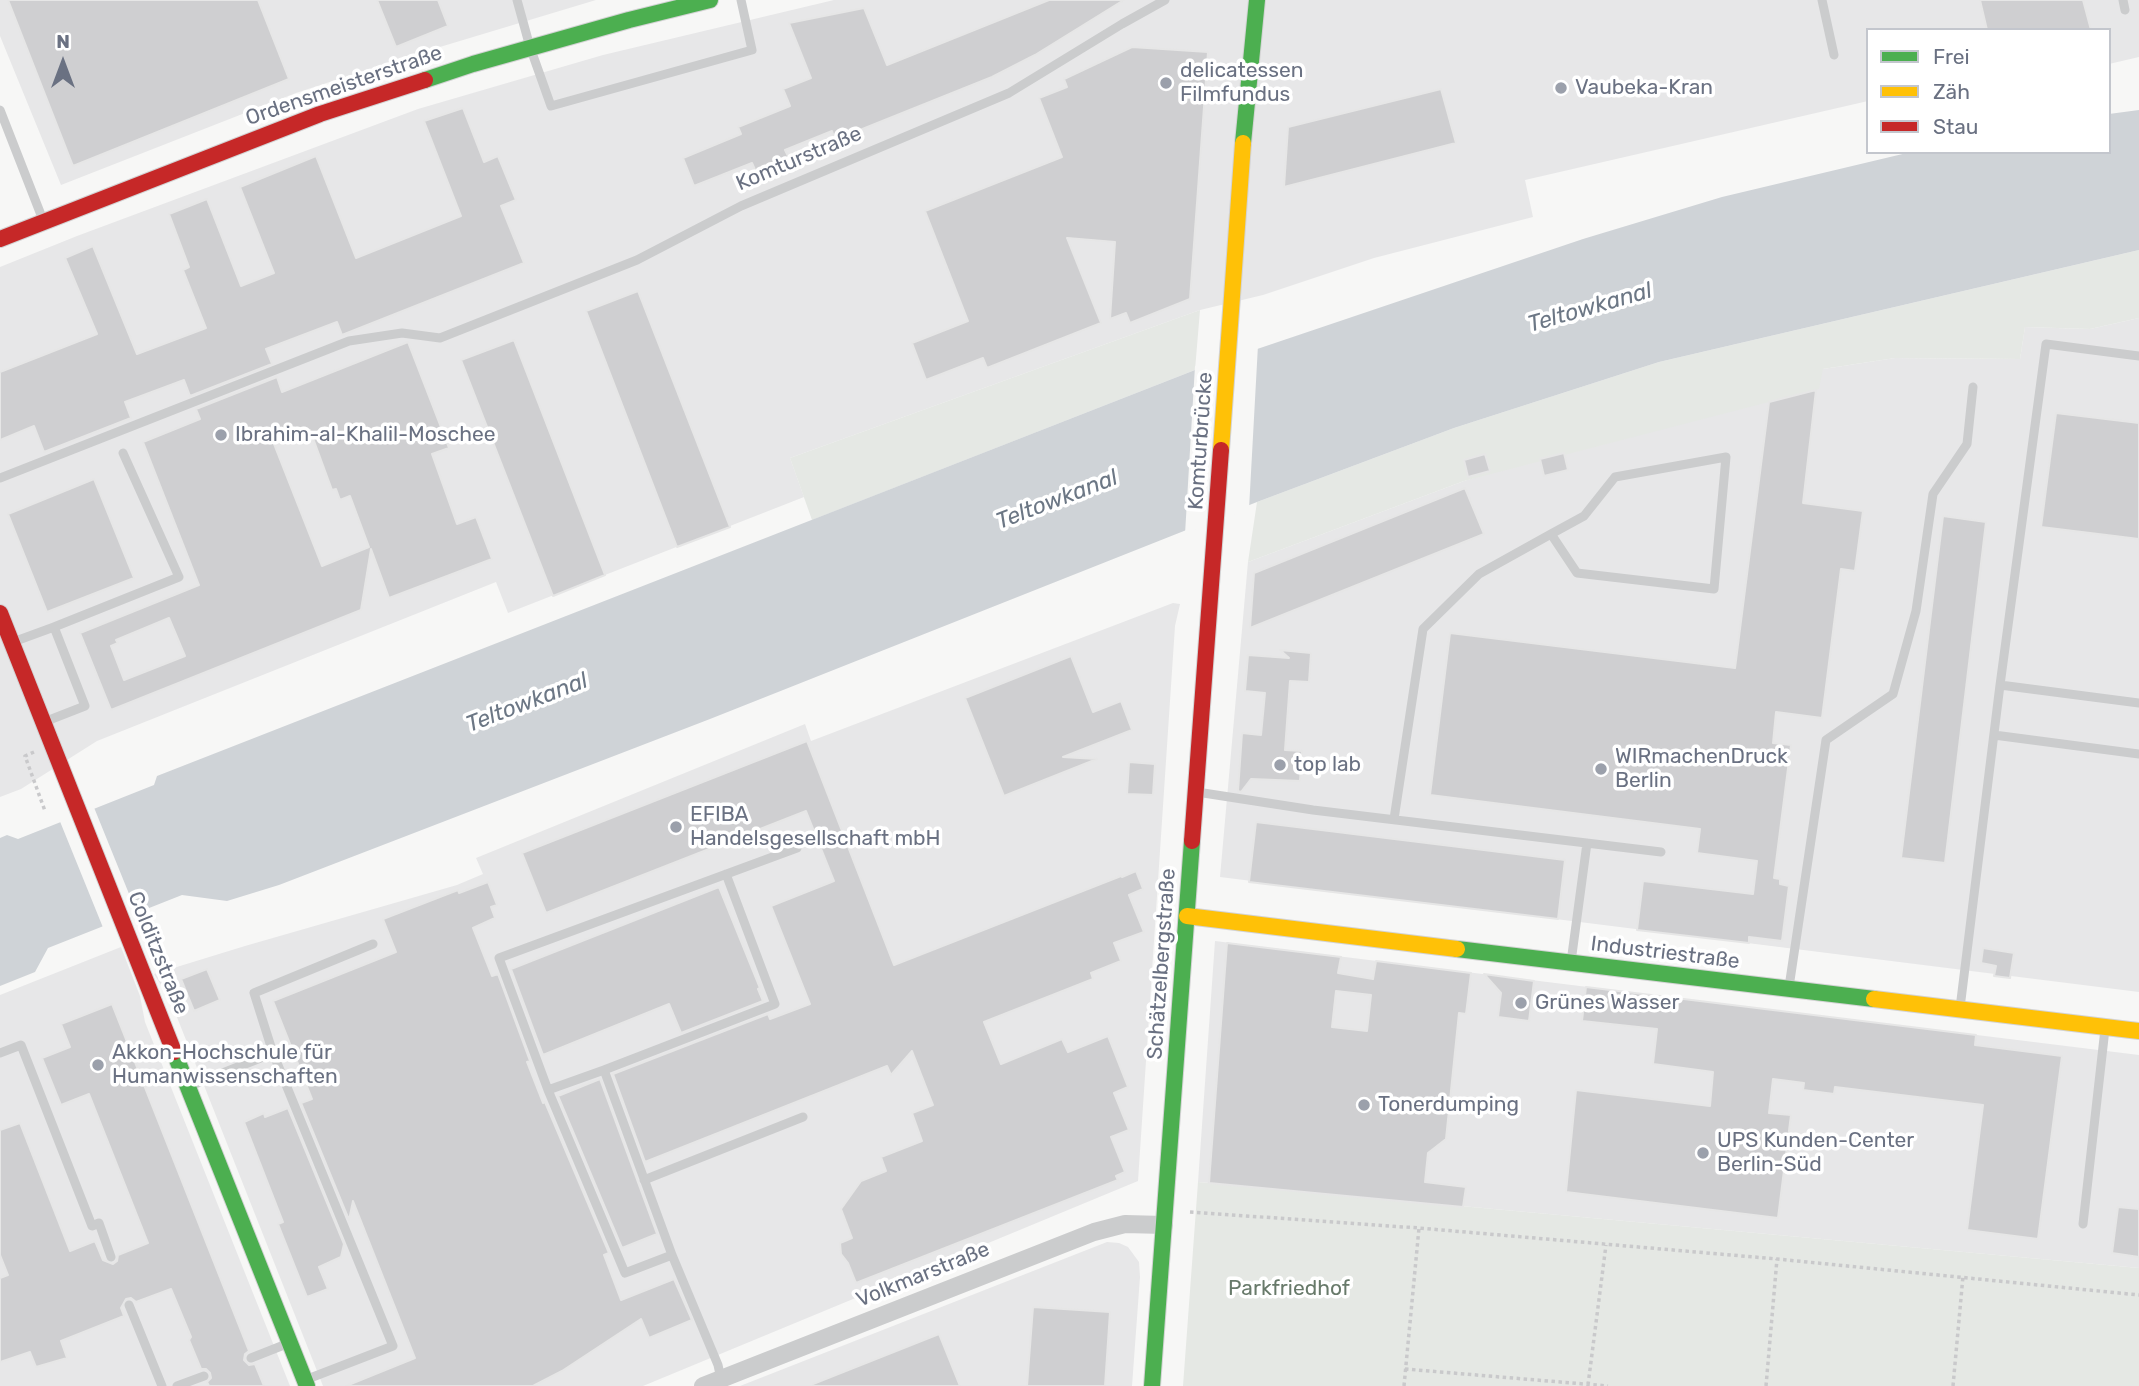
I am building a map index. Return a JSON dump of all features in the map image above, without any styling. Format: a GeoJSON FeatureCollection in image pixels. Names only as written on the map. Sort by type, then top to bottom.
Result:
{"type":"FeatureCollection","features":[{"type":"Feature","properties":{"kind":"street","name":"Ordensmeisterstraße"},"geometry":{"type":"LineString","coordinates":[[0,239],[320,114],[530,47],[710,0]]}},
{"type":"Feature","properties":{"kind":"street","name":"Komturbrücke"},"geometry":{"type":"LineString","coordinates":[[1215,545],[1248,78],[1257,0]]}},
{"type":"Feature","properties":{"kind":"street","name":"Schätzelbergstraße"},"geometry":{"type":"LineString","coordinates":[[1152,1386],[1215,545]]}},
{"type":"Feature","properties":{"kind":"street","name":"Colditzstraße"},"geometry":{"type":"LineString","coordinates":[[0,613],[306,1383]]}},
{"type":"Feature","properties":{"kind":"street","name":"Industriestraße"},"geometry":{"type":"LineString","coordinates":[[1187,916],[2139,1031]]}},
{"type":"Feature","properties":{"kind":"street","name":"Volkmarstraße"},"geometry":{"type":"LineString","coordinates":[[703,1386],[1094,1232],[1125,1224],[1164,1225]]}},
{"type":"Feature","properties":{"kind":"lane"},"geometry":{"type":"LineString","coordinates":[[517,0],[551,106],[752,50],[741,0]]}},
{"type":"Feature","properties":{"kind":"lane","name":"Komturstraße"},"geometry":{"type":"LineString","coordinates":[[0,478],[349,341],[402,333],[440,338],[637,260],[741,206],[1009,93],[1164,0]]}},
{"type":"Feature","properties":{"kind":"lane"},"geometry":{"type":"LineString","coordinates":[[1822,0],[1834,55]]}},
{"type":"Feature","properties":{"kind":"lane"},"geometry":{"type":"LineString","coordinates":[[0,110],[44,222]]}},
{"type":"Feature","properties":{"kind":"lane"},"geometry":{"type":"LineString","coordinates":[[1960,1010],[2046,344],[2139,356]]}},
{"type":"Feature","properties":{"kind":"lane"},"geometry":{"type":"LineString","coordinates":[[1789,989],[1826,740],[1893,694],[1916,611],[1933,494],[1967,444],[1973,387]]}},
{"type":"Feature","properties":{"kind":"lane"},"geometry":{"type":"LineString","coordinates":[[12,643],[179,577],[123,453]]}},
{"type":"Feature","properties":{"kind":"lane"},"geometry":{"type":"LineString","coordinates":[[1394,819],[1423,629],[1479,574],[1551,534],[1584,516],[1615,477],[1726,457],[1714,589],[1577,573],[1551,534]]}},
{"type":"Feature","properties":{"kind":"lane"},"geometry":{"type":"LineString","coordinates":[[43,722],[85,706],[54,627]]}},
{"type":"Feature","properties":{"kind":"lane"},"geometry":{"type":"LineString","coordinates":[[2000,684],[2139,703]]}},
{"type":"Feature","properties":{"kind":"lane"},"geometry":{"type":"LineString","coordinates":[[1994,735],[2139,754]]}},
{"type":"Feature","properties":{"kind":"lane"},"geometry":{"type":"LineString","coordinates":[[1196,792],[1313,810],[1661,852]]}},
{"type":"Feature","properties":{"kind":"lane"},"geometry":{"type":"LineString","coordinates":[[1572,962],[1587,843]]}},
{"type":"Feature","properties":{"kind":"lane"},"geometry":{"type":"LineString","coordinates":[[672,1255],[625,1273],[548,1090],[499,958],[797,848]]}},
{"type":"Feature","properties":{"kind":"lane"},"geometry":{"type":"LineString","coordinates":[[548,1090],[775,1004],[726,874]]}},
{"type":"Feature","properties":{"kind":"lane"},"geometry":{"type":"LineString","coordinates":[[306,1383],[393,1346],[273,1053],[254,993],[373,944]]}},
{"type":"Feature","properties":{"kind":"lane"},"geometry":{"type":"LineString","coordinates":[[2084,1224],[2105,1027]]}},
{"type":"Feature","properties":{"kind":"lane"},"geometry":{"type":"LineString","coordinates":[[0,1053],[21,1045],[92,1226],[99,1223],[111,1257]]}},
{"type":"Feature","properties":{"kind":"lane"},"geometry":{"type":"LineString","coordinates":[[188,1086],[273,1053]]}},
{"type":"Feature","properties":{"kind":"lane"},"geometry":{"type":"LineString","coordinates":[[604,1070],[672,1255],[716,1359],[721,1379]]}},
{"type":"Feature","properties":{"kind":"lane"},"geometry":{"type":"LineString","coordinates":[[644,1180],[803,1116]]}},
{"type":"Feature","properties":{"kind":"lane"},"geometry":{"type":"LineString","coordinates":[[129,1305],[162,1386]]}},
{"type":"Feature","properties":{"kind":"lane"},"geometry":{"type":"LineString","coordinates":[[251,1357],[290,1343]]}},
{"type":"Feature","properties":{"kind":"lane"},"geometry":{"type":"LineString","coordinates":[[177,1386],[204,1376]]}},
{"type":"Feature","properties":{"kind":"path"},"geometry":{"type":"LineString","coordinates":[[25,756],[45,811]]}},
{"type":"Feature","properties":{"kind":"path"},"geometry":{"type":"LineString","coordinates":[[1190,1212],[1419,1228],[1777,1259],[2139,1295]]}},
{"type":"Feature","properties":{"kind":"path"},"geometry":{"type":"LineString","coordinates":[[1404,1386],[1419,1228]]}},
{"type":"Feature","properties":{"kind":"path"},"geometry":{"type":"LineString","coordinates":[[1588,1385],[1606,1245]]}},
{"type":"Feature","properties":{"kind":"path"},"geometry":{"type":"LineString","coordinates":[[1766,1386],[1777,1259]]}},
{"type":"Feature","properties":{"kind":"path"},"geometry":{"type":"LineString","coordinates":[[1953,1386],[1963,1276]]}},
{"type":"Feature","properties":{"kind":"path"},"geometry":{"type":"LineString","coordinates":[[1405,1369],[1608,1386]]}},
{"type":"Feature","properties":{"kind":"shaded area"},"geometry":{"type":"Polygon","coordinates":[[[0,0],[596,0],[296,93],[61,185],[0,36],[0,0]]]}},
{"type":"Feature","properties":{"kind":"shaded area"},"geometry":{"type":"Polygon","coordinates":[[[834,0],[2139,0],[2139,57],[2111,64],[2111,28],[1866,28],[1866,101],[1525,180],[1533,217],[1374,258],[1263,295],[1200,310],[790,458],[804,497],[508,613],[496,582],[97,741],[21,789],[0,797],[0,267],[418,109],[603,55],[834,0]]]}},
{"type":"Feature","properties":{"kind":"shaded area"},"geometry":{"type":"Polygon","coordinates":[[[2139,318],[2139,992],[1220,877],[1248,562],[1464,481],[1823,369],[1895,358],[2020,359],[2025,327],[2090,329],[2139,318]]]}},
{"type":"Feature","properties":{"kind":"shaded area"},"geometry":{"type":"Polygon","coordinates":[[[1173,603],[1180,604],[1175,626],[1138,1181],[643,1386],[323,1386],[169,997],[154,974],[457,885],[483,874],[476,858],[805,724],[811,741],[1173,603]]]}},
{"type":"Feature","properties":{"kind":"shaded area"},"geometry":{"type":"Polygon","coordinates":[[[1215,941],[2139,1055],[2139,1268],[1198,1182],[1215,941]]]}},
{"type":"Feature","properties":{"kind":"shaded area"},"geometry":{"type":"Polygon","coordinates":[[[121,947],[140,996],[145,1022],[290,1386],[0,1386],[0,995],[121,947]]]}},
{"type":"Feature","properties":{"kind":"shaded area"},"geometry":{"type":"Polygon","coordinates":[[[1107,1242],[1128,1247],[1139,1262],[1132,1386],[740,1386],[1107,1242]]]}},
{"type":"Feature","properties":{"kind":"green space"},"geometry":{"type":"Polygon","coordinates":[[[2139,250],[2139,318],[2090,329],[2025,327],[2020,359],[1895,358],[1823,369],[1819,389],[1464,481],[1248,562],[1257,502],[1454,428],[1659,362],[2139,250]]]}},
{"type":"Feature","properties":{"kind":"green space"},"geometry":{"type":"Polygon","coordinates":[[[1200,310],[1195,370],[812,520],[790,458],[1200,310]]]}},
{"type":"Feature","properties":{"kind":"green space","name":"Parkfriedhof"},"geometry":{"type":"Polygon","coordinates":[[[1198,1182],[2139,1268],[2139,1386],[1183,1386],[1198,1182]]]}},
{"type":"Feature","properties":{"kind":"water","name":"Teltowkanal"},"geometry":{"type":"Polygon","coordinates":[[[2139,110],[2139,250],[1659,362],[1454,428],[1257,502],[710,719],[279,885],[227,901],[182,895],[48,948],[35,972],[0,986],[0,838],[7,835],[18,839],[154,785],[157,776],[1195,370],[1583,239],[1722,197],[1903,154],[2111,154],[2111,114],[2139,110]]]}},
{"type":"Feature","properties":{"kind":"pier"},"geometry":{"type":"Polygon","coordinates":[[[1258,345],[1249,509],[1185,534],[1195,366],[1258,345]]]}},
{"type":"Feature","properties":{"kind":"pier"},"geometry":{"type":"Polygon","coordinates":[[[93,805],[138,916],[104,930],[59,819],[93,805]]]}},
{"type":"Feature","properties":{"kind":"building"},"geometry":{"type":"Polygon","coordinates":[[[8,0],[258,0],[289,79],[73,166],[8,0]]]}},
{"type":"Feature","properties":{"kind":"building"},"geometry":{"type":"Polygon","coordinates":[[[377,0],[438,0],[448,26],[396,47],[377,0]]]}},
{"type":"Feature","properties":{"kind":"building"},"geometry":{"type":"Polygon","coordinates":[[[1049,0],[1124,0],[1035,55],[992,77],[835,140],[832,131],[785,150],[789,158],[756,172],[752,163],[694,186],[683,158],[741,134],[738,127],[790,106],[783,89],[811,78],[789,23],[864,8],[887,65],[1049,0]]]}},
{"type":"Feature","properties":{"kind":"building"},"geometry":{"type":"Polygon","coordinates":[[[1980,0],[2083,0],[2090,28],[1987,28],[1980,0]]]}},
{"type":"Feature","properties":{"kind":"building"},"geometry":{"type":"Polygon","coordinates":[[[1132,47],[1208,52],[1190,299],[1130,323],[1126,313],[1110,319],[1115,242],[1067,238],[1101,323],[987,368],[983,358],[926,380],[912,343],[968,321],[925,211],[1062,157],[1039,98],[1067,87],[1064,79],[1132,47]]]}},
{"type":"Feature","properties":{"kind":"building"},"geometry":{"type":"Polygon","coordinates":[[[1441,89],[1456,143],[1284,187],[1288,127],[1441,89]]]}},
{"type":"Feature","properties":{"kind":"building"},"geometry":{"type":"Polygon","coordinates":[[[463,108],[484,162],[498,156],[516,200],[501,206],[524,263],[342,335],[337,322],[266,349],[272,364],[190,396],[184,380],[125,402],[131,418],[44,452],[34,426],[0,440],[0,372],[97,334],[65,258],[93,246],[137,354],[206,328],[183,270],[189,267],[169,214],[207,199],[241,286],[274,273],[240,187],[316,156],[356,258],[461,216],[424,121],[463,108]]]}},
{"type":"Feature","properties":{"kind":"building"},"geometry":{"type":"Polygon","coordinates":[[[638,291],[730,527],[677,547],[586,311],[638,291]]]}},
{"type":"Feature","properties":{"kind":"building"},"geometry":{"type":"Polygon","coordinates":[[[514,340],[605,575],[553,596],[461,360],[514,340]]]}},
{"type":"Feature","properties":{"kind":"building"},"geometry":{"type":"Polygon","coordinates":[[[408,342],[449,448],[432,454],[457,524],[476,517],[492,559],[389,598],[371,549],[361,610],[111,710],[80,633],[199,585],[143,442],[200,419],[196,409],[277,377],[282,392],[408,342]],[[310,430],[274,444],[322,566],[369,547],[350,496],[340,500],[336,489],[332,490],[310,430]],[[169,618],[116,640],[118,643],[111,646],[124,680],[185,656],[169,618]]]}},
{"type":"Feature","properties":{"kind":"building","name":"WIRmachenDruck Berlin"},"geometry":{"type":"Polygon","coordinates":[[[1816,390],[1803,503],[1863,511],[1855,571],[1841,569],[1822,718],[1776,712],[1773,743],[1791,745],[1774,878],[1780,879],[1780,884],[1789,886],[1782,941],[1749,937],[1749,943],[1637,930],[1643,881],[1753,894],[1757,861],[1697,853],[1700,829],[1430,795],[1450,633],[1735,668],[1769,402],[1816,390]]]}},
{"type":"Feature","properties":{"kind":"building"},"geometry":{"type":"Polygon","coordinates":[[[2056,413],[2139,423],[2139,539],[2041,527],[2056,413]]]}},
{"type":"Feature","properties":{"kind":"building"},"geometry":{"type":"Polygon","coordinates":[[[1564,453],[1568,470],[1544,476],[1540,459],[1564,453]]]}},
{"type":"Feature","properties":{"kind":"building"},"geometry":{"type":"Polygon","coordinates":[[[1485,454],[1490,471],[1468,477],[1464,460],[1485,454]]]}},
{"type":"Feature","properties":{"kind":"building"},"geometry":{"type":"Polygon","coordinates":[[[94,479],[134,578],[47,612],[8,514],[94,479]]]}},
{"type":"Feature","properties":{"kind":"building"},"geometry":{"type":"Polygon","coordinates":[[[1465,488],[1484,534],[1250,628],[1254,573],[1465,488]]]}},
{"type":"Feature","properties":{"kind":"building"},"geometry":{"type":"Polygon","coordinates":[[[1943,516],[1986,522],[1945,863],[1901,858],[1943,516]]]}},
{"type":"Feature","properties":{"kind":"building"},"geometry":{"type":"Polygon","coordinates":[[[1280,650],[1311,653],[1309,682],[1290,681],[1285,750],[1302,751],[1300,781],[1251,779],[1241,792],[1238,791],[1242,733],[1261,735],[1265,693],[1245,691],[1248,655],[1289,658],[1280,650]]]}},
{"type":"Feature","properties":{"kind":"building"},"geometry":{"type":"Polygon","coordinates":[[[1071,656],[1093,712],[1121,701],[1132,730],[1063,757],[1097,759],[1004,796],[965,698],[1071,656]]]}},
{"type":"Feature","properties":{"kind":"building"},"geometry":{"type":"Polygon","coordinates":[[[807,741],[894,965],[1136,871],[1143,889],[1129,895],[1144,932],[1114,943],[1121,961],[1091,973],[1093,979],[984,1022],[1001,1064],[1062,1039],[1068,1052],[1108,1036],[1128,1087],[1114,1093],[1129,1130],[1111,1137],[1125,1172],[1116,1176],[1118,1180],[856,1283],[841,1254],[840,1243],[852,1238],[841,1209],[861,1181],[886,1171],[881,1157],[922,1141],[912,1113],[933,1105],[912,1051],[891,1075],[887,1066],[645,1162],[613,1074],[768,1014],[770,1019],[810,1004],[771,906],[834,881],[806,811],[546,913],[522,853],[807,741]]]}},
{"type":"Feature","properties":{"kind":"building"},"geometry":{"type":"Polygon","coordinates":[[[1129,762],[1155,764],[1153,795],[1127,794],[1129,762]]]}},
{"type":"Feature","properties":{"kind":"building"},"geometry":{"type":"Polygon","coordinates":[[[1256,822],[1565,860],[1558,919],[1249,882],[1256,822]]]}},
{"type":"Feature","properties":{"kind":"building"},"geometry":{"type":"Polygon","coordinates":[[[488,882],[497,905],[491,907],[495,918],[473,928],[492,976],[498,974],[543,1103],[545,1102],[609,1253],[604,1255],[621,1300],[674,1279],[692,1320],[649,1338],[641,1319],[562,1371],[533,1386],[346,1386],[415,1358],[353,1201],[349,1220],[301,1103],[312,1099],[273,1001],[396,952],[383,919],[458,890],[459,893],[488,882]]]}},
{"type":"Feature","properties":{"kind":"building"},"geometry":{"type":"Polygon","coordinates":[[[719,887],[763,1001],[681,1033],[669,1004],[543,1055],[511,969],[719,887]]]}},
{"type":"Feature","properties":{"kind":"building","name":"Tonerdumping"},"geometry":{"type":"Polygon","coordinates":[[[1227,943],[1341,957],[1338,973],[1373,979],[1376,961],[1471,973],[1466,1014],[1459,1013],[1446,1139],[1428,1153],[1425,1182],[1466,1187],[1463,1207],[1209,1183],[1227,943]],[[1336,991],[1332,1027],[1367,1031],[1371,995],[1336,991]]]}},
{"type":"Feature","properties":{"kind":"building"},"geometry":{"type":"Polygon","coordinates":[[[1983,948],[2014,953],[2010,978],[1994,976],[1996,966],[1981,963],[1983,948]]]}},
{"type":"Feature","properties":{"kind":"building"},"geometry":{"type":"Polygon","coordinates":[[[207,969],[220,1000],[194,1011],[181,979],[207,969]]]}},
{"type":"Feature","properties":{"kind":"building"},"geometry":{"type":"Polygon","coordinates":[[[1484,974],[1534,981],[1529,1021],[1498,1017],[1501,993],[1484,974]]]}},
{"type":"Feature","properties":{"kind":"building"},"geometry":{"type":"Polygon","coordinates":[[[1586,987],[1976,1035],[1975,1045],[2062,1056],[2038,1239],[1967,1230],[1983,1105],[1835,1087],[1834,1094],[1803,1090],[1804,1083],[1773,1079],[1769,1113],[1791,1115],[1778,1218],[1566,1192],[1576,1090],[1710,1106],[1713,1072],[1653,1064],[1657,1029],[1582,1021],[1586,987]]]}},
{"type":"Feature","properties":{"kind":"building"},"geometry":{"type":"Polygon","coordinates":[[[112,1004],[249,1351],[244,1360],[249,1365],[255,1364],[264,1386],[209,1386],[207,1382],[211,1378],[210,1373],[201,1369],[171,1289],[136,1302],[131,1298],[126,1299],[121,1308],[124,1316],[61,1341],[67,1358],[36,1367],[30,1352],[0,1362],[0,1278],[8,1275],[0,1255],[0,1130],[20,1123],[70,1251],[95,1241],[103,1260],[113,1264],[118,1255],[148,1243],[89,1094],[61,1105],[42,1058],[70,1047],[61,1024],[112,1004]]]}},
{"type":"Feature","properties":{"kind":"building"},"geometry":{"type":"Polygon","coordinates":[[[600,1079],[657,1234],[622,1248],[558,1096],[600,1079]]]}},
{"type":"Feature","properties":{"kind":"building"},"geometry":{"type":"Polygon","coordinates":[[[288,1108],[344,1244],[341,1257],[319,1267],[328,1289],[307,1297],[278,1224],[283,1222],[244,1122],[264,1113],[265,1117],[288,1108]]]}},
{"type":"Feature","properties":{"kind":"building"},"geometry":{"type":"Polygon","coordinates":[[[2118,1207],[2139,1209],[2139,1257],[2112,1253],[2118,1207]]]}},
{"type":"Feature","properties":{"kind":"building"},"geometry":{"type":"Polygon","coordinates":[[[1033,1307],[1110,1312],[1105,1386],[1027,1386],[1033,1307]]]}},
{"type":"Feature","properties":{"kind":"building"},"geometry":{"type":"Polygon","coordinates":[[[939,1334],[960,1386],[813,1386],[813,1384],[939,1334]]]}},
{"type":"Feature","properties":{"kind":"traffic: fast"},"geometry":{"type":"LineString","coordinates":[[425,80],[629,20],[710,0]]}},
{"type":"Feature","properties":{"kind":"traffic: fast"},"geometry":{"type":"LineString","coordinates":[[1243,143],[1257,0]]}},
{"type":"Feature","properties":{"kind":"traffic: fast"},"geometry":{"type":"LineString","coordinates":[[1152,1386],[1192,841]]}},
{"type":"Feature","properties":{"kind":"traffic: fast"},"geometry":{"type":"LineString","coordinates":[[1457,949],[1874,999]]}},
{"type":"Feature","properties":{"kind":"traffic: fast"},"geometry":{"type":"LineString","coordinates":[[174,1052],[307,1386]]}},
{"type":"Feature","properties":{"kind":"traffic: slow"},"geometry":{"type":"LineString","coordinates":[[1221,450],[1243,143]]}},
{"type":"Feature","properties":{"kind":"traffic: slow"},"geometry":{"type":"LineString","coordinates":[[1187,916],[1457,949]]}},
{"type":"Feature","properties":{"kind":"traffic: slow"},"geometry":{"type":"LineString","coordinates":[[1874,999],[2139,1031]]}},
{"type":"Feature","properties":{"kind":"traffic: jam"},"geometry":{"type":"LineString","coordinates":[[0,239],[320,114],[425,80]]}},
{"type":"Feature","properties":{"kind":"traffic: jam"},"geometry":{"type":"LineString","coordinates":[[1192,841],[1221,450]]}},
{"type":"Feature","properties":{"kind":"traffic: jam"},"geometry":{"type":"LineString","coordinates":[[0,613],[174,1052]]}},
{"type":"Feature","properties":{"kind":"place","name":"delicatessen Filmfundus"},"geometry":{"type":"Point","coordinates":[1166,83]}},
{"type":"Feature","properties":{"kind":"place","name":"Vaubeka-Kran"},"geometry":{"type":"Point","coordinates":[1561,88]}},
{"type":"Feature","properties":{"kind":"place","name":"Ibrahim-al-Khalil-Moschee"},"geometry":{"type":"Point","coordinates":[221,435]}},
{"type":"Feature","properties":{"kind":"place","name":"top lab"},"geometry":{"type":"Point","coordinates":[1280,765]}},
{"type":"Feature","properties":{"kind":"place","name":"WIRmachenDruck Berlin"},"geometry":{"type":"Point","coordinates":[1601,769]}},
{"type":"Feature","properties":{"kind":"place","name":"EFIBA Handelsgesellschaft mbH"},"geometry":{"type":"Point","coordinates":[676,827]}},
{"type":"Feature","properties":{"kind":"place","name":"Grünes Wasser"},"geometry":{"type":"Point","coordinates":[1521,1003]}},
{"type":"Feature","properties":{"kind":"place","name":"Akkon-Hochschule für Humanwissenschaften"},"geometry":{"type":"Point","coordinates":[98,1065]}},
{"type":"Feature","properties":{"kind":"place","name":"Tonerdumping"},"geometry":{"type":"Point","coordinates":[1364,1105]}},
{"type":"Feature","properties":{"kind":"place","name":"UPS Kunden-Center Berlin-Süd"},"geometry":{"type":"Point","coordinates":[1703,1153]}}]}
